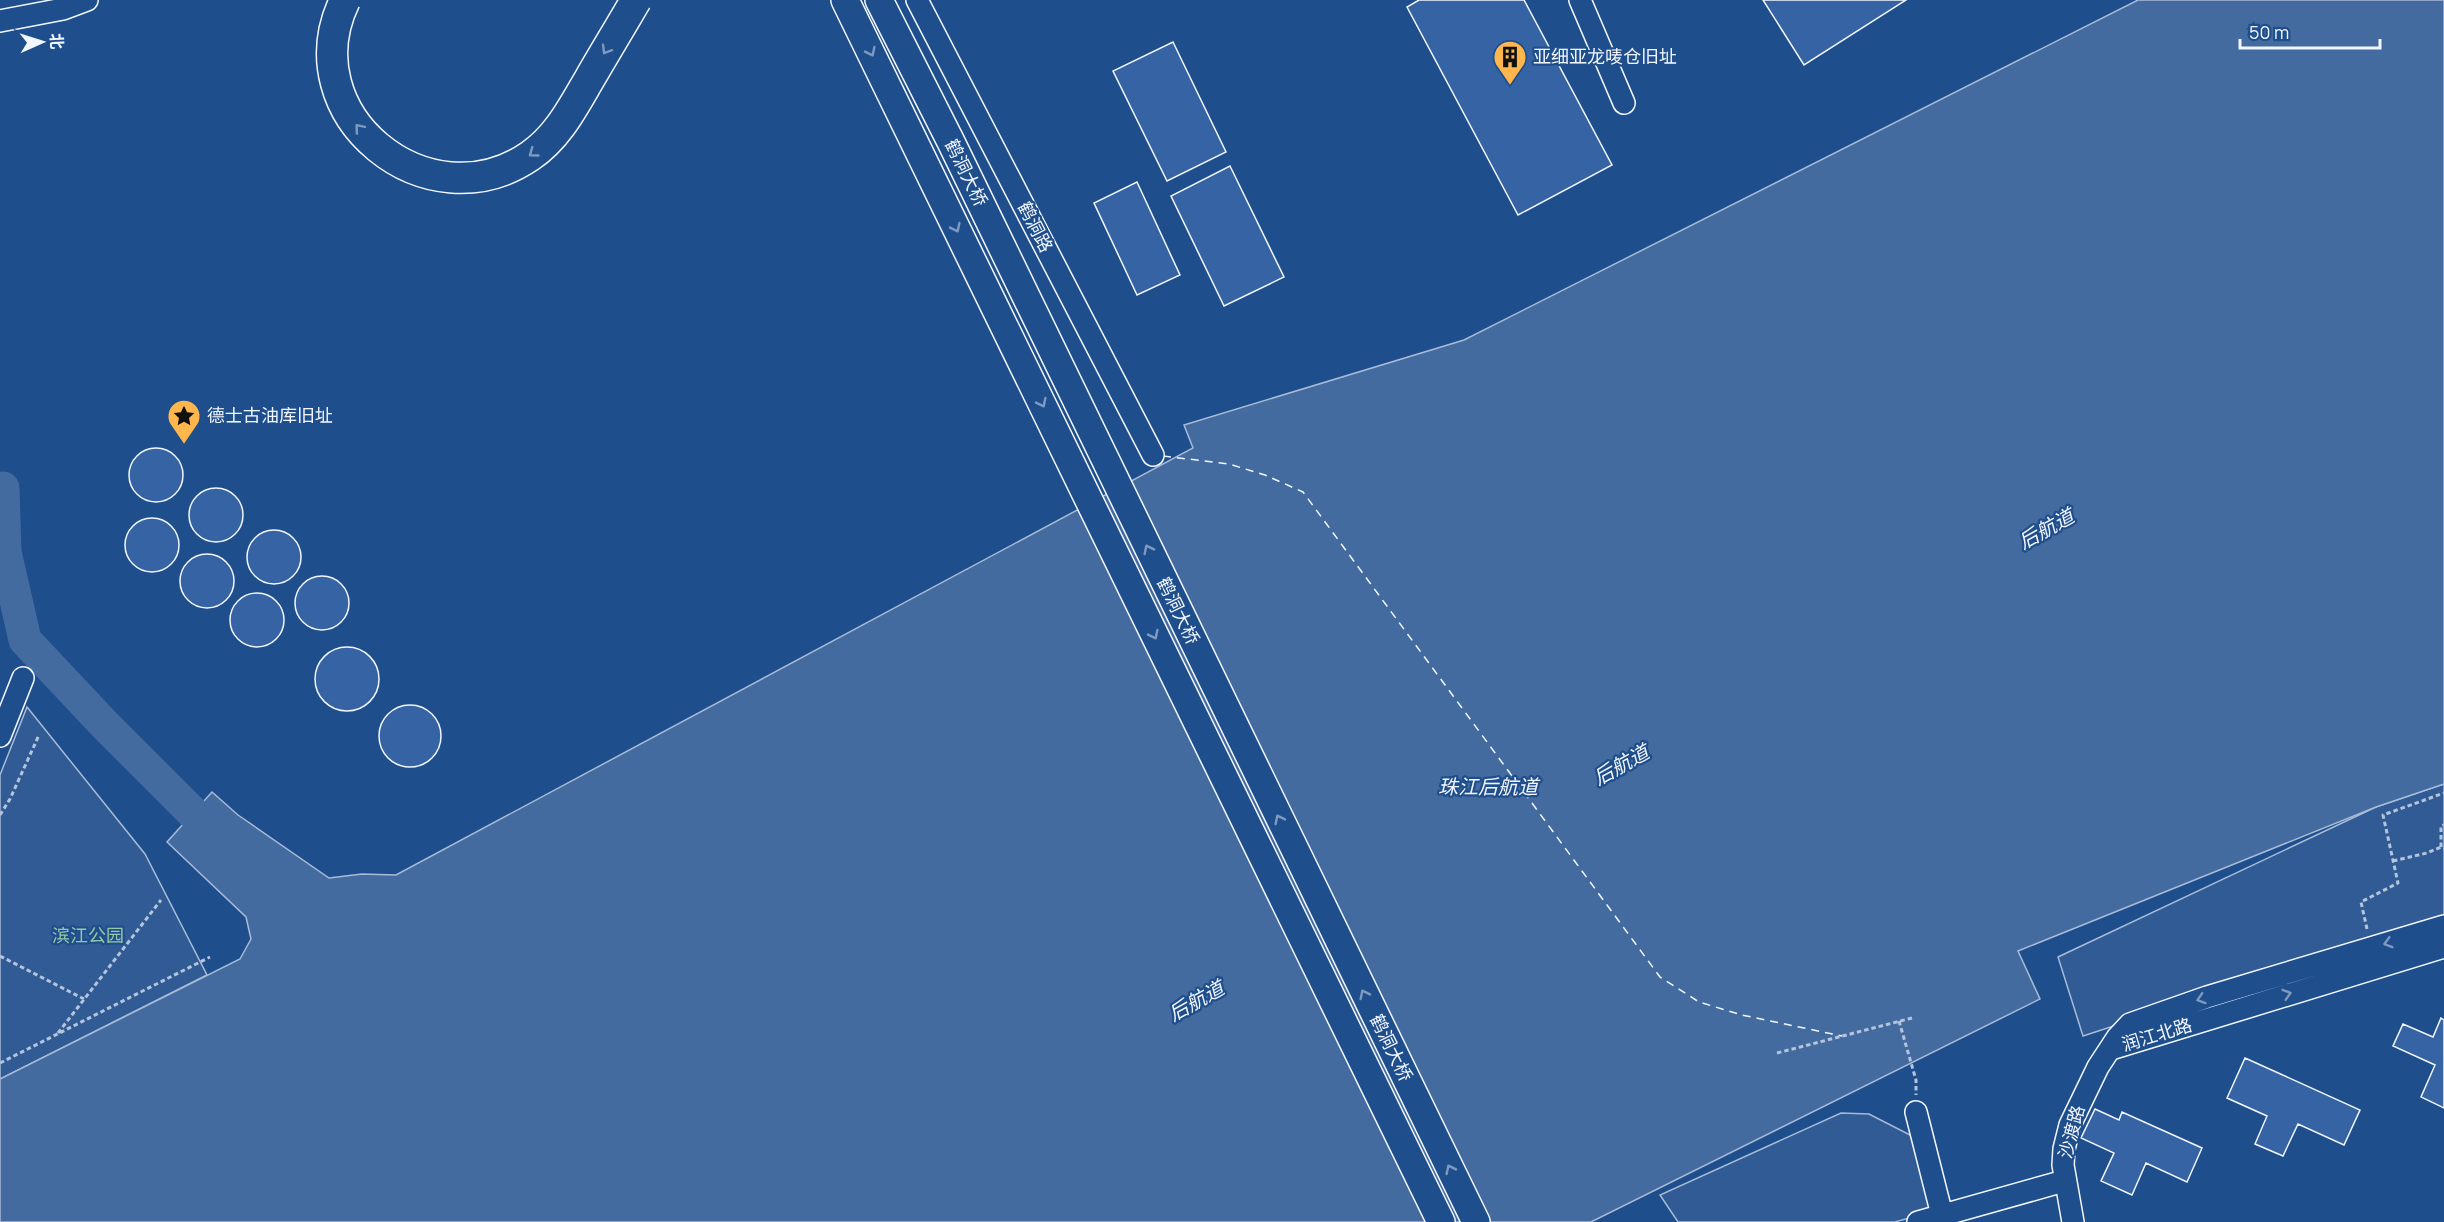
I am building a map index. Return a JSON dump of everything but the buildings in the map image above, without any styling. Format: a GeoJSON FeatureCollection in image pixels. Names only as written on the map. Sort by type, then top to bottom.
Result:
{"type":"FeatureCollection","features":[{"type":"Feature","properties":{"kind":"highway"},"geometry":{"type":"LineString","coordinates":[[345,0],[332,37],[331,54],[336,88],[353,121],[376,146],[405,166],[434,175],[462,177],[496,172],[513,166],[527,158],[552,137],[636,0]]}},
{"type":"Feature","properties":{"kind":"main road","name":"鹤洞大桥"},"geometry":{"type":"LineString","coordinates":[[845,0],[1441,1222]]}},
{"type":"Feature","properties":{"kind":"main road","name":"鹤洞大桥"},"geometry":{"type":"LineString","coordinates":[[879,0],[951,142],[1476,1222]]}},
{"type":"Feature","properties":{"kind":"street"},"geometry":{"type":"LineString","coordinates":[[0,21],[55,11],[87,0]]}},
{"type":"Feature","properties":{"kind":"street","name":"鹤洞路"},"geometry":{"type":"LineString","coordinates":[[917,0],[1153,454]]}},
{"type":"Feature","properties":{"kind":"street"},"geometry":{"type":"LineString","coordinates":[[1580,0],[1624,103]]}},
{"type":"Feature","properties":{"kind":"street"},"geometry":{"type":"LineString","coordinates":[[0,736],[23,678]]}},
{"type":"Feature","properties":{"kind":"street","name":"润江北路"},"geometry":{"type":"LineString","coordinates":[[2111,1049],[2123,1030],[2142,1018],[2444,926]]}},
{"type":"Feature","properties":{"kind":"street","name":"润江北路"},"geometry":{"type":"LineString","coordinates":[[2111,1049],[2444,947]]}},
{"type":"Feature","properties":{"kind":"street","name":"沙渡路"},"geometry":{"type":"LineString","coordinates":[[2073,1222],[2064,1182],[2064,1149],[2070,1125],[2087,1086],[2111,1049]]}},
{"type":"Feature","properties":{"kind":"street"},"geometry":{"type":"LineString","coordinates":[[1916,1112],[1942,1215]]}},
{"type":"Feature","properties":{"kind":"street"},"geometry":{"type":"LineString","coordinates":[[1918,1222],[2064,1182]]}},
{"type":"Feature","properties":{"kind":"path"},"geometry":{"type":"LineString","coordinates":[[0,815],[39,735]]}},
{"type":"Feature","properties":{"kind":"path"},"geometry":{"type":"LineString","coordinates":[[2371,948],[2361,902],[2398,883],[2383,815],[2444,793]]}},
{"type":"Feature","properties":{"kind":"path"},"geometry":{"type":"LineString","coordinates":[[2393,861],[2442,848],[2441,826],[2444,825]]}},
{"type":"Feature","properties":{"kind":"path"},"geometry":{"type":"LineString","coordinates":[[57,1034],[161,900]]}},
{"type":"Feature","properties":{"kind":"path"},"geometry":{"type":"LineString","coordinates":[[0,956],[84,999]]}},
{"type":"Feature","properties":{"kind":"path"},"geometry":{"type":"LineString","coordinates":[[0,1063],[210,957]]}},
{"type":"Feature","properties":{"kind":"path"},"geometry":{"type":"LineString","coordinates":[[1776,1053],[1912,1018]]}},
{"type":"Feature","properties":{"kind":"path"},"geometry":{"type":"LineString","coordinates":[[1899,1021],[1916,1080]]}},
{"type":"Feature","properties":{"kind":"shaded area","name":"滨江公园"},"geometry":{"type":"Polygon","coordinates":[[[27,707],[145,854],[207,975],[0,1079],[0,775],[27,707]]]}},
{"type":"Feature","properties":{"kind":"shaded area"},"geometry":{"type":"Polygon","coordinates":[[[2444,784],[2444,918],[2083,1036],[2058,957],[2376,807],[2444,784]]]}},
{"type":"Feature","properties":{"kind":"shaded area"},"geometry":{"type":"Polygon","coordinates":[[[1841,1113],[1869,1114],[1916,1138],[1931,1212],[1895,1222],[1678,1222],[1660,1195],[1841,1113]]]}},
{"type":"Feature","properties":{"kind":"water","name":"珠江后航道"},"geometry":{"type":"Polygon","coordinates":[[[2138,0],[2444,0],[2444,784],[2376,807],[2018,951],[2040,999],[1591,1222],[0,1222],[0,1079],[240,959],[251,939],[246,917],[167,842],[212,792],[238,815],[329,878],[362,874],[396,875],[1193,448],[1184,425],[1464,340],[2138,0]]]}},
{"type":"Feature","properties":{"kind":"waterway"},"geometry":{"type":"LineString","coordinates":[[3,488],[5,552],[25,640],[105,725],[192,812]]}},
{"type":"Feature","properties":{"kind":"ferry route"},"geometry":{"type":"LineString","coordinates":[[1163,456],[1229,464],[1265,475],[1303,492],[1660,977],[1699,1002],[1742,1015],[1842,1036]]}},
{"type":"Feature","properties":{"kind":"place","name":"亚细亚龙唛仓旧址"},"geometry":{"type":"Point","coordinates":[1510,86]}},
{"type":"Feature","properties":{"kind":"place","name":"德士古油库旧址"},"geometry":{"type":"Point","coordinates":[184,445]}},
{"type":"Feature","properties":{"kind":"water label","name":"后航道"},"geometry":{"type":"Point","coordinates":[2046,529]}},
{"type":"Feature","properties":{"kind":"water label","name":"后航道"},"geometry":{"type":"Point","coordinates":[1621,765]}},
{"type":"Feature","properties":{"kind":"water label","name":"后航道"},"geometry":{"type":"Point","coordinates":[1196,1001]}}]}
